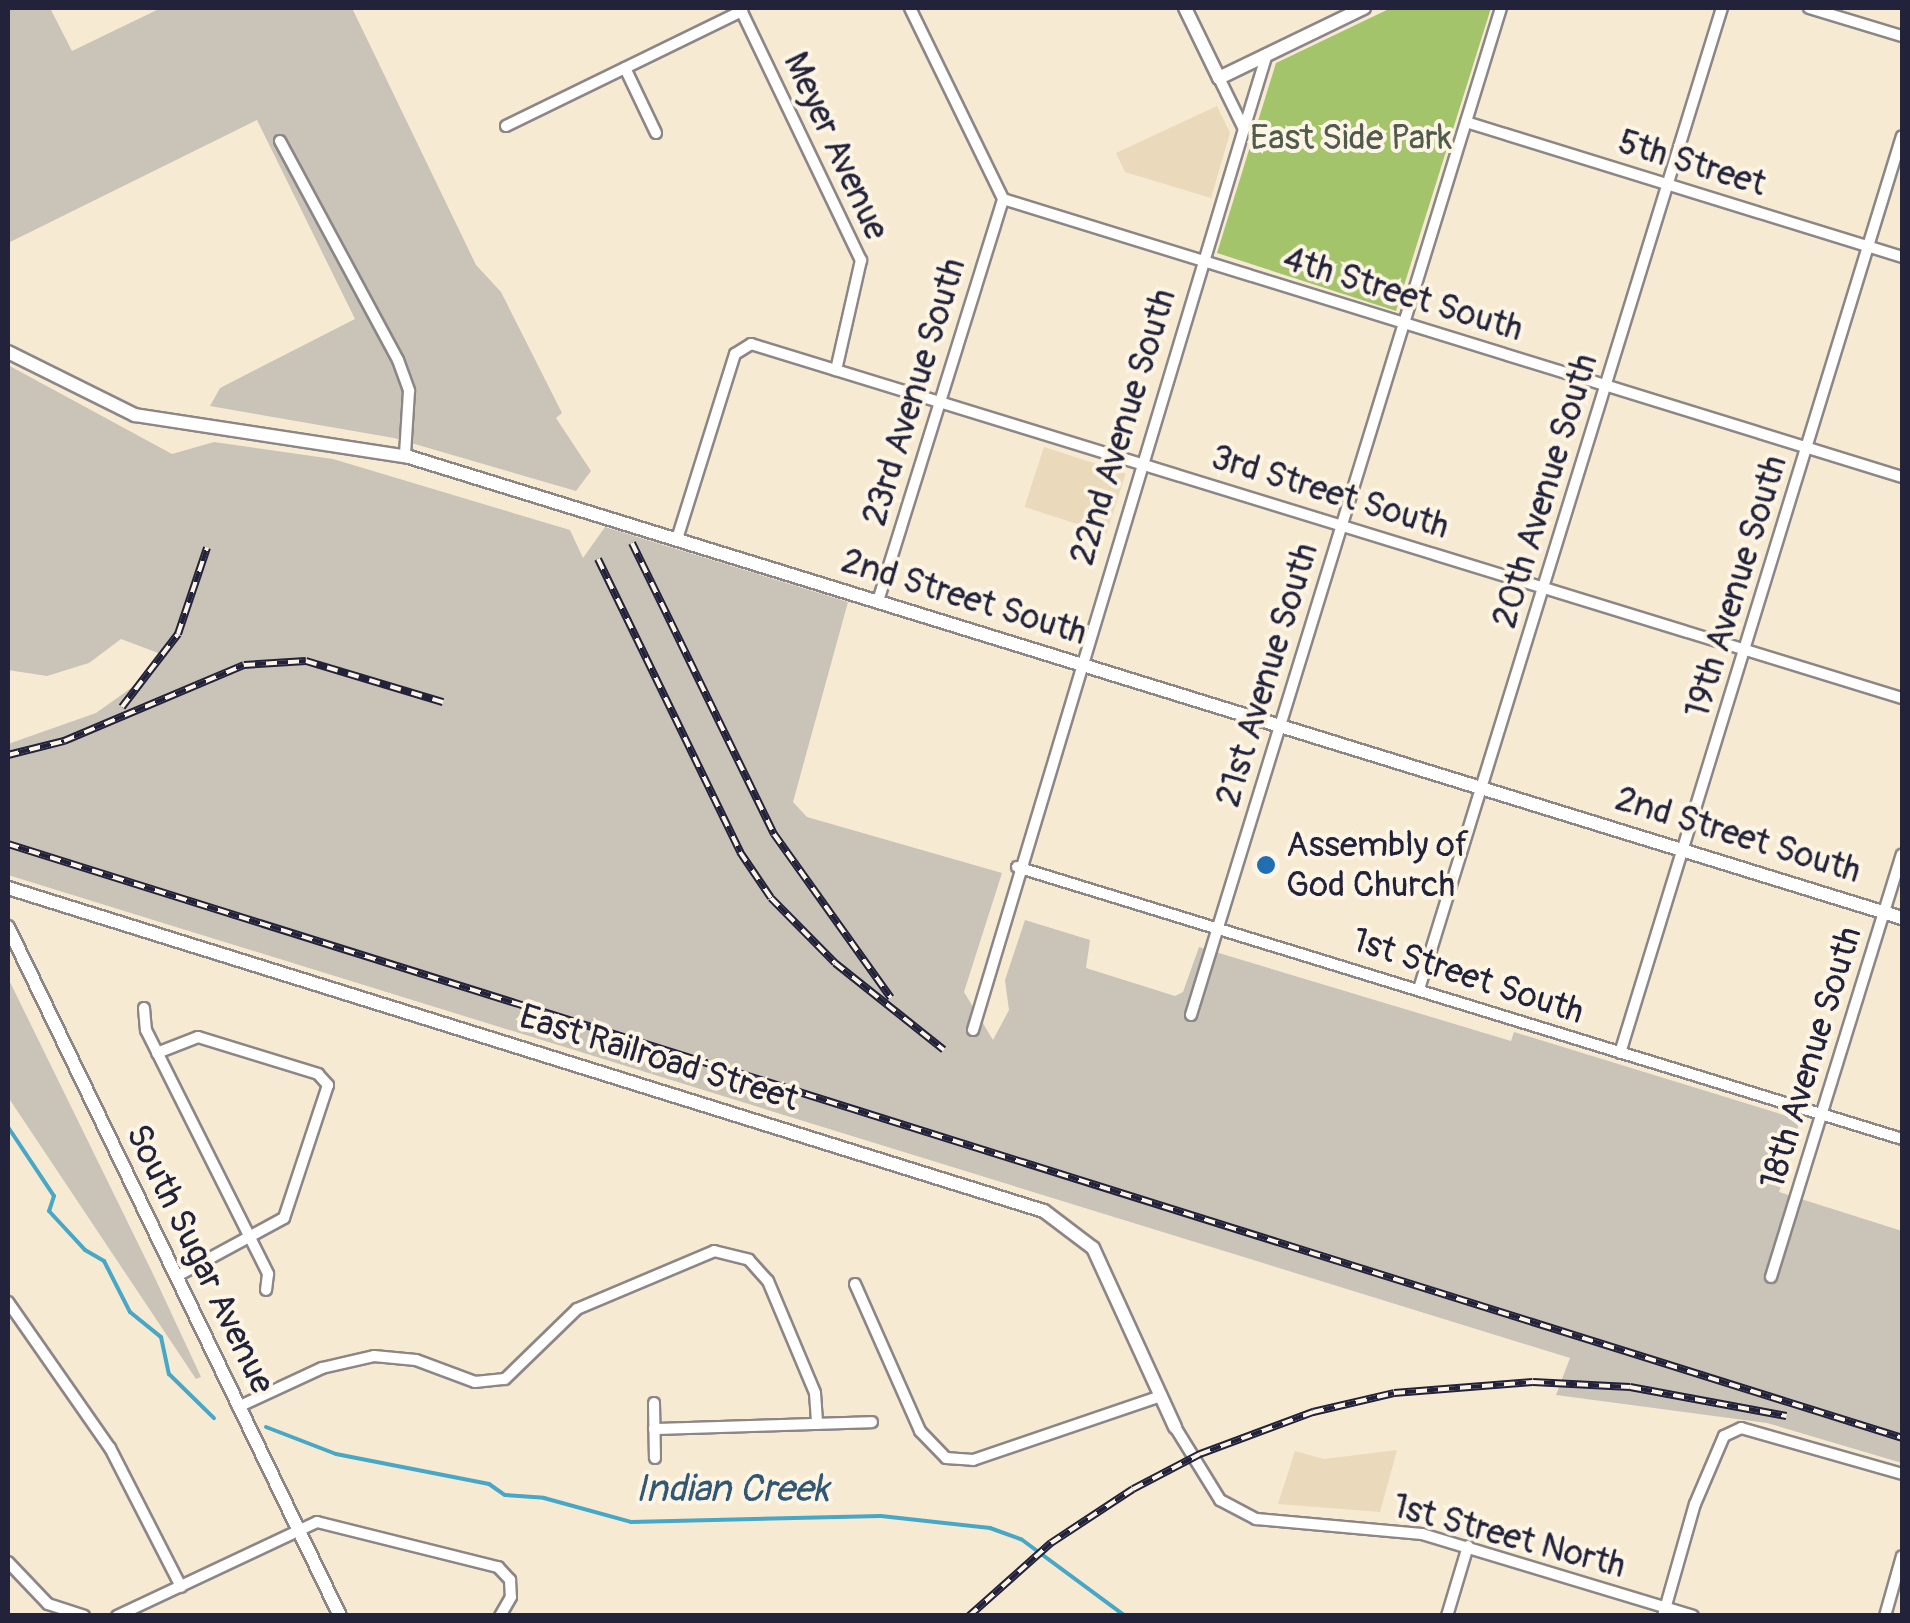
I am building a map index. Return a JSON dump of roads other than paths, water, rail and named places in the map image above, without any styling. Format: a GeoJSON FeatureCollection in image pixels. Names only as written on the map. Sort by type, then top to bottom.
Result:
{"type":"FeatureCollection","features":[{"type":"Feature","properties":{"kind":"street"},"geometry":{"type":"LineString","coordinates":[[912,8],[1003,199]]}},
{"type":"Feature","properties":{"kind":"street"},"geometry":{"type":"LineString","coordinates":[[1185,8],[1244,129]]}},
{"type":"Feature","properties":{"kind":"street"},"geometry":{"type":"LineString","coordinates":[[1219,78],[1364,8]]}},
{"type":"Feature","properties":{"kind":"street","name":"21st Avenue South"},"geometry":{"type":"LineString","coordinates":[[1191,1015],[1501,8]]}},
{"type":"Feature","properties":{"kind":"street","name":"20th Avenue South"},"geometry":{"type":"LineString","coordinates":[[1419,990],[1722,8]]}},
{"type":"Feature","properties":{"kind":"street"},"geometry":{"type":"LineString","coordinates":[[1809,8],[1902,36]]}},
{"type":"Feature","properties":{"kind":"street"},"geometry":{"type":"LineString","coordinates":[[506,126],[741,9]]}},
{"type":"Feature","properties":{"kind":"street","name":"Meyer Avenue"},"geometry":{"type":"LineString","coordinates":[[741,9],[861,260],[857,300],[836,370]]}},
{"type":"Feature","properties":{"kind":"street","name":"22nd Avenue South"},"geometry":{"type":"LineString","coordinates":[[973,1030],[1078,664],[1267,54]]}},
{"type":"Feature","properties":{"kind":"street"},"geometry":{"type":"LineString","coordinates":[[625,68],[656,133]]}},
{"type":"Feature","properties":{"kind":"street","name":"5th Street"},"geometry":{"type":"LineString","coordinates":[[1466,122],[1902,257]]}},
{"type":"Feature","properties":{"kind":"street","name":"19th Avenue South"},"geometry":{"type":"LineString","coordinates":[[1620,1052],[1902,136]]}},
{"type":"Feature","properties":{"kind":"street"},"geometry":{"type":"LineString","coordinates":[[280,140],[398,360],[409,392],[405,455]]}},
{"type":"Feature","properties":{"kind":"street","name":"4th Street South"},"geometry":{"type":"LineString","coordinates":[[1003,199],[1902,477]]}},
{"type":"Feature","properties":{"kind":"street","name":"23rd Avenue South"},"geometry":{"type":"LineString","coordinates":[[878,601],[1003,199]]}},
{"type":"Feature","properties":{"kind":"street","name":"3rd Street South"},"geometry":{"type":"LineString","coordinates":[[677,540],[741,346],[836,370],[1141,462],[1902,698]]}},
{"type":"Feature","properties":{"kind":"street","name":"2nd Street South"},"geometry":{"type":"LineString","coordinates":[[8,352],[135,414],[405,455],[1902,918]]}},
{"type":"Feature","properties":{"kind":"street","name":"18th Avenue South"},"geometry":{"type":"LineString","coordinates":[[1771,1276],[1902,855]]}},
{"type":"Feature","properties":{"kind":"street","name":"1st Street South"},"geometry":{"type":"LineString","coordinates":[[1017,867],[1902,1138]]}},
{"type":"Feature","properties":{"kind":"street","name":"East Railroad Street"},"geometry":{"type":"LineString","coordinates":[[8,888],[1044,1210],[1093,1248],[1175,1426]]}},
{"type":"Feature","properties":{"kind":"street","name":"South Sugar Avenue"},"geometry":{"type":"LineString","coordinates":[[8,927],[340,1616]]}},
{"type":"Feature","properties":{"kind":"street"},"geometry":{"type":"LineString","coordinates":[[144,1008],[157,1053],[268,1274],[266,1290]]}},
{"type":"Feature","properties":{"kind":"street"},"geometry":{"type":"LineString","coordinates":[[157,1053],[198,1037],[318,1074],[328,1084],[284,1218],[252,1240],[177,1276]]}},
{"type":"Feature","properties":{"kind":"street"},"geometry":{"type":"LineString","coordinates":[[238,1408],[322,1368],[374,1356],[416,1360],[475,1382],[505,1378],[590,1301],[703,1253],[738,1254],[768,1281],[815,1393],[818,1424]]}},
{"type":"Feature","properties":{"kind":"street"},"geometry":{"type":"LineString","coordinates":[[856,1284],[920,1431],[946,1458],[973,1460],[1162,1396]]}},
{"type":"Feature","properties":{"kind":"street"},"geometry":{"type":"LineString","coordinates":[[8,1302],[110,1448],[181,1587]]}},
{"type":"Feature","properties":{"kind":"street"},"geometry":{"type":"LineString","coordinates":[[654,1403],[655,1458]]}},
{"type":"Feature","properties":{"kind":"street"},"geometry":{"type":"LineString","coordinates":[[654,1429],[872,1422]]}},
{"type":"Feature","properties":{"kind":"street","name":"1st Street North"},"geometry":{"type":"LineString","coordinates":[[1175,1426],[1220,1500],[1256,1518],[1377,1528],[1468,1546],[1664,1611],[1693,1616]]}},
{"type":"Feature","properties":{"kind":"street"},"geometry":{"type":"LineString","coordinates":[[1664,1611],[1695,1504],[1724,1436],[1741,1428],[1902,1474]]}},
{"type":"Feature","properties":{"kind":"street"},"geometry":{"type":"LineString","coordinates":[[117,1616],[317,1522],[498,1567],[510,1580],[510,1597],[500,1616]]}},
{"type":"Feature","properties":{"kind":"street"},"geometry":{"type":"LineString","coordinates":[[1447,1616],[1468,1546]]}},
{"type":"Feature","properties":{"kind":"street"},"geometry":{"type":"LineString","coordinates":[[1885,1616],[1902,1556]]}},
{"type":"Feature","properties":{"kind":"street"},"geometry":{"type":"LineString","coordinates":[[8,1563],[48,1604],[84,1616]]}},
{"type":"Feature","properties":{"kind":"waterway","name":"Indian Creek"},"geometry":{"type":"LineString","coordinates":[[8,1127],[54,1196],[49,1211],[85,1250],[104,1261],[130,1312],[161,1337],[169,1374],[214,1418]]}},
{"type":"Feature","properties":{"kind":"waterway","name":"Indian Creek"},"geometry":{"type":"LineString","coordinates":[[266,1427],[336,1454],[489,1484],[505,1495],[544,1498],[631,1522],[881,1516],[990,1528],[1021,1539],[1125,1616]]}},
{"type":"Feature","properties":{"kind":"railway"},"geometry":{"type":"LineString","coordinates":[[632,543],[774,834],[891,998]]}},
{"type":"Feature","properties":{"kind":"railway"},"geometry":{"type":"LineString","coordinates":[[122,707],[178,634],[207,548]]}},
{"type":"Feature","properties":{"kind":"railway"},"geometry":{"type":"LineString","coordinates":[[598,559],[740,852],[771,898],[835,963],[944,1050]]}},
{"type":"Feature","properties":{"kind":"railway"},"geometry":{"type":"LineString","coordinates":[[8,755],[64,741],[244,665],[306,661],[443,702]]}},
{"type":"Feature","properties":{"kind":"railway"},"geometry":{"type":"LineString","coordinates":[[8,844],[1902,1438]]}},
{"type":"Feature","properties":{"kind":"railway"},"geometry":{"type":"LineString","coordinates":[[969,1616],[1051,1543],[1133,1489],[1200,1454],[1313,1412],[1394,1393],[1533,1382],[1630,1387],[1786,1416]]}},
{"type":"Feature","properties":{"kind":"place","name":"Assembly of God Church"},"geometry":{"type":"Point","coordinates":[1266,865]}},
{"type":"Feature","properties":{"kind":"park label","name":"East Side Park"},"geometry":{"type":"Point","coordinates":[1351,138]}}]}
